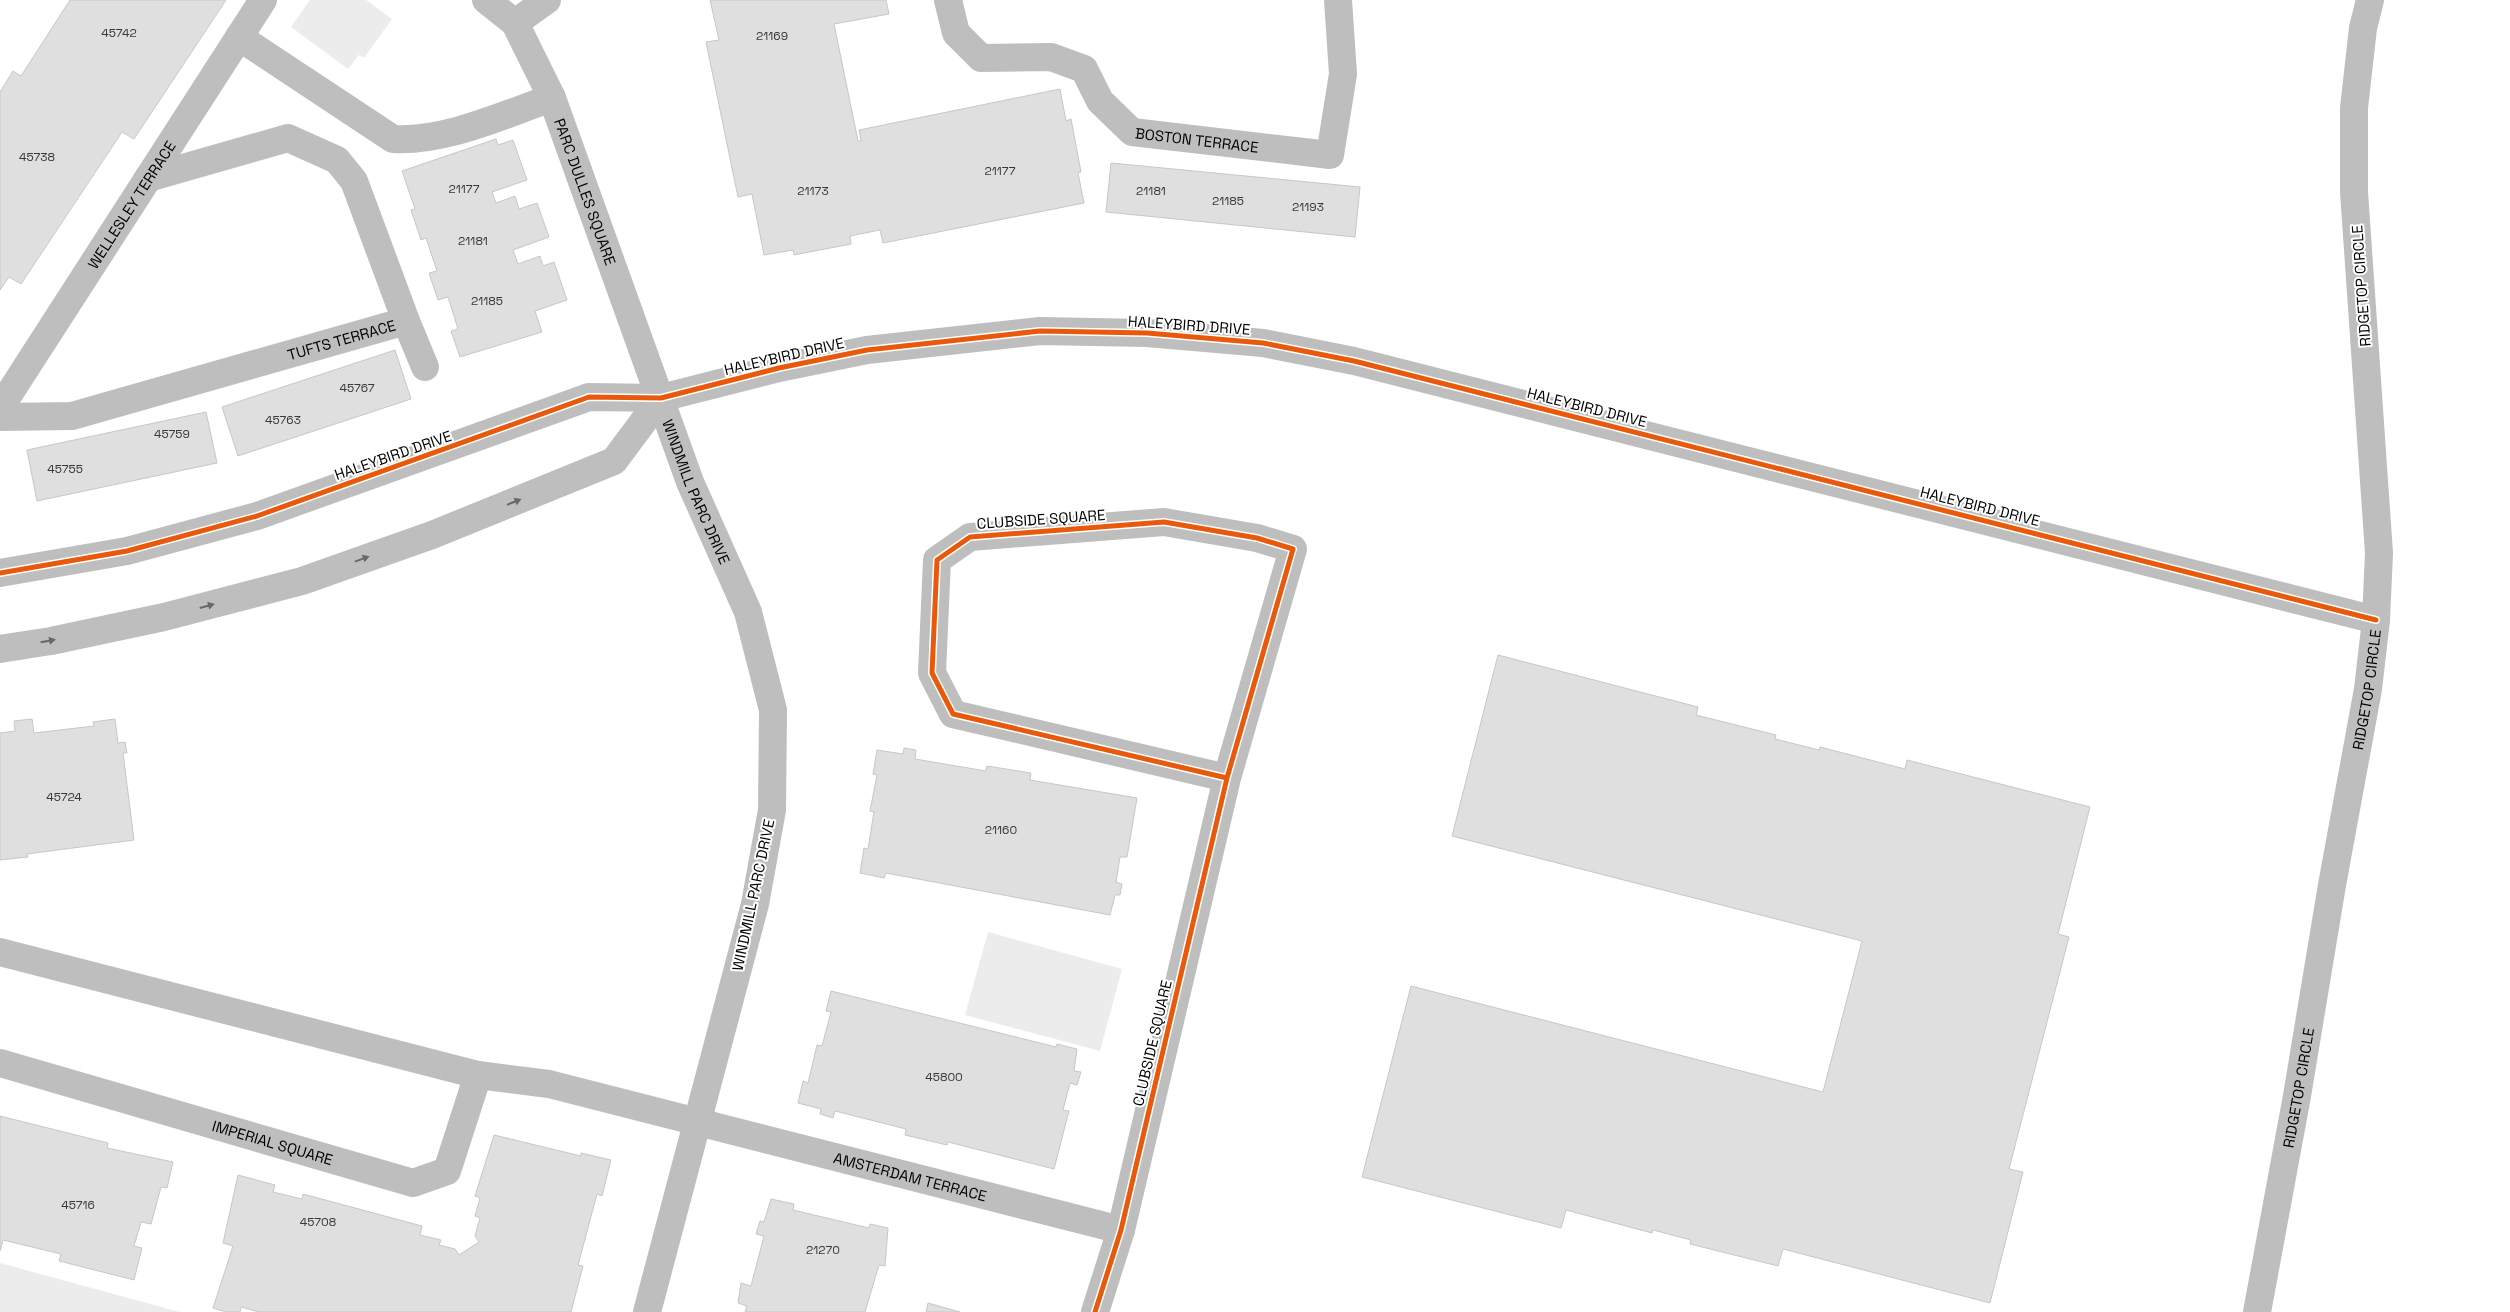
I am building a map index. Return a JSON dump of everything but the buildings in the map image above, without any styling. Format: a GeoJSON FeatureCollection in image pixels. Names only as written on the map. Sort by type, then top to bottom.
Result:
{"type":"FeatureCollection","features":[{"type":"Feature","properties":{"kind":"street","name":"WELLESLEY TERRACE"},"geometry":{"type":"LineString","coordinates":[[0,408],[263,0]]}},
{"type":"Feature","properties":{"kind":"street","name":"PARC DULLES SQUARE"},"geometry":{"type":"LineString","coordinates":[[486,0],[516,22],[552,98],[661,398]]}},
{"type":"Feature","properties":{"kind":"street"},"geometry":{"type":"LineString","coordinates":[[516,22],[548,0]]}},
{"type":"Feature","properties":{"kind":"street","name":"BOSTON TERRACE"},"geometry":{"type":"LineString","coordinates":[[948,0],[956,33],[982,58],[1050,57],[1084,69],[1100,102],[1132,132],[1330,155],[1343,74],[1338,0]]}},
{"type":"Feature","properties":{"kind":"street","name":"RIDGETOP CIRCLE"},"geometry":{"type":"LineString","coordinates":[[2257,1312],[2368,689],[2376,620],[2379,553],[2354,192],[2354,108],[2363,28],[2370,0]]}},
{"type":"Feature","properties":{"kind":"street"},"geometry":{"type":"LineString","coordinates":[[239,37],[393,139],[414,141],[458,130],[552,98]]}},
{"type":"Feature","properties":{"kind":"street","name":"TUFTS TERRACE"},"geometry":{"type":"LineString","coordinates":[[0,417],[72,416],[406,321],[354,181],[337,160],[288,138],[148,178]]}},
{"type":"Feature","properties":{"kind":"street"},"geometry":{"type":"LineString","coordinates":[[406,321],[425,367]]}},
{"type":"Feature","properties":{"kind":"street","name":"HALEYBIRD DRIVE"},"geometry":{"type":"LineString","coordinates":[[0,573],[127,551],[257,516],[589,397],[661,398],[779,368],[867,350],[1040,330],[1147,333],[1263,343],[1354,361],[2376,620]]}},
{"type":"Feature","properties":{"kind":"street"},"geometry":{"type":"LineString","coordinates":[[0,648],[50,641],[164,617],[284,586],[432,535],[614,461],[661,398]]}},
{"type":"Feature","properties":{"kind":"street","name":"WINDMILL PARC DRIVE"},"geometry":{"type":"LineString","coordinates":[[648,1312],[755,904],[772,810],[773,710],[748,612],[690,482],[661,398]]}},
{"type":"Feature","properties":{"kind":"street","name":"CLUBSIDE SQUARE"},"geometry":{"type":"LineString","coordinates":[[1095,1312],[1121,1230],[1227,778],[1293,549],[1257,538],[1164,522],[970,537],[937,560],[932,672],[953,714],[1227,778]]}},
{"type":"Feature","properties":{"kind":"street"},"geometry":{"type":"LineString","coordinates":[[0,952],[478,1075],[549,1084],[699,1121]]}},
{"type":"Feature","properties":{"kind":"street","name":"IMPERIAL SQUARE"},"geometry":{"type":"LineString","coordinates":[[0,1063],[413,1183],[447,1171],[478,1075]]}},
{"type":"Feature","properties":{"kind":"street","name":"AMSTERDAM TERRACE"},"geometry":{"type":"LineString","coordinates":[[699,1121],[1121,1230]]}},
{"type":"Feature","properties":{"kind":"shaded area"},"geometry":{"type":"Polygon","coordinates":[[[310,0],[366,0],[392,19],[364,58],[359,55],[348,69],[291,27],[310,0]]]}},
{"type":"Feature","properties":{"kind":"shaded area"},"geometry":{"type":"Polygon","coordinates":[[[988,932],[1122,969],[1100,1051],[965,1015],[988,932]]]}},
{"type":"Feature","properties":{"kind":"shaded area"},"geometry":{"type":"Polygon","coordinates":[[[0,1263],[180,1312],[0,1312],[0,1263]]]}},
{"type":"Feature","properties":{"kind":"cycle path"},"geometry":{"type":"LineString","coordinates":[[0,573],[127,551],[257,516],[589,397],[661,398],[779,368],[867,350],[1040,331],[1147,333],[1263,343],[1354,361],[2376,620]]}},
{"type":"Feature","properties":{"kind":"cycle path"},"geometry":{"type":"LineString","coordinates":[[1095,1312],[1121,1230],[1227,778],[1293,549],[1257,538],[1164,522],[970,537],[937,560],[932,673],[953,714],[1227,778]]}}]}
